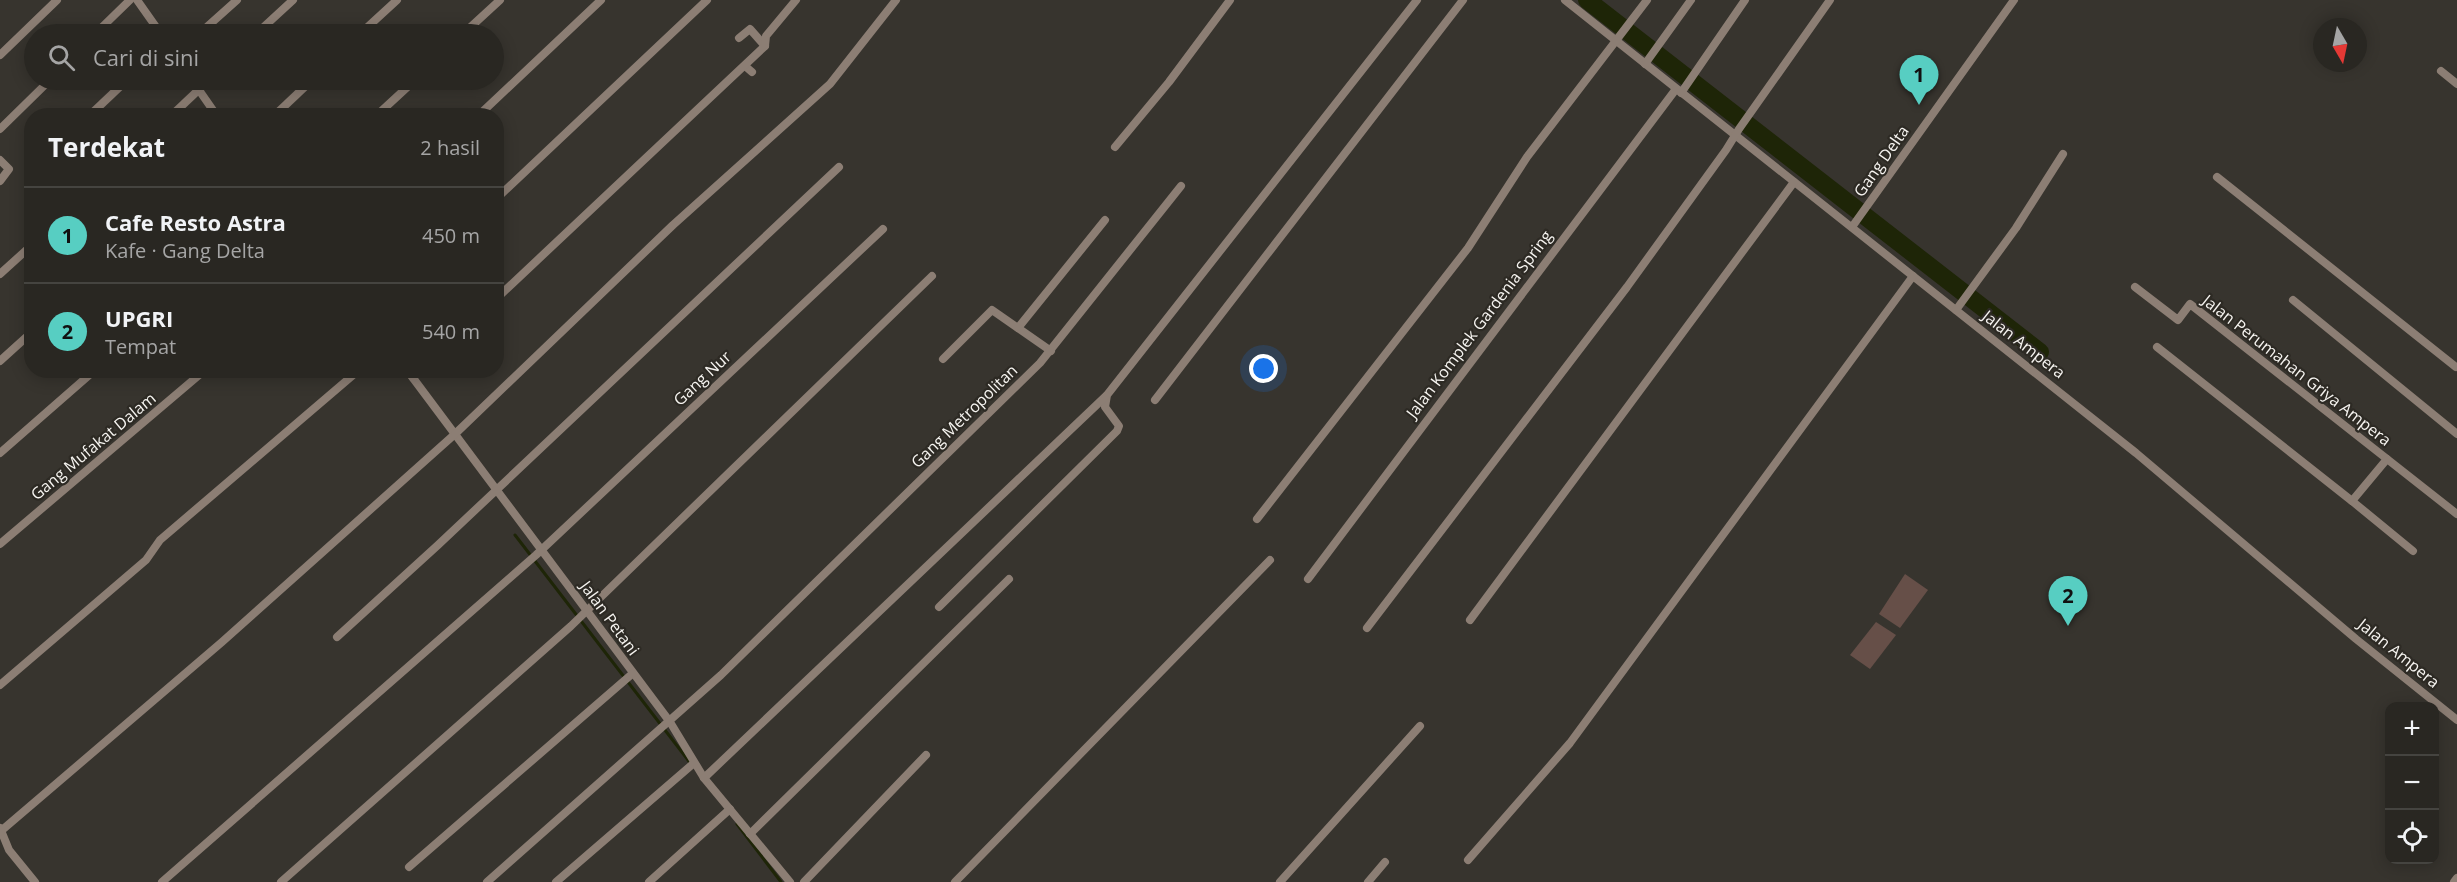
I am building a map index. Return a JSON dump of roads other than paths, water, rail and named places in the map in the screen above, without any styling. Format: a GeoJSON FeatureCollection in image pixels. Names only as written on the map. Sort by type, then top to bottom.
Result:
{"type":"FeatureCollection","features":[{"type":"Feature","properties":{"kind":"street"},"geometry":{"type":"LineString","coordinates":[[32,24],[57,0]]}},
{"type":"Feature","properties":{"kind":"street"},"geometry":{"type":"LineString","coordinates":[[105,24],[130,0]]}},
{"type":"Feature","properties":{"kind":"street"},"geometry":{"type":"LineString","coordinates":[[137,0],[154,24]]}},
{"type":"Feature","properties":{"kind":"street"},"geometry":{"type":"LineString","coordinates":[[210,24],[237,0]]}},
{"type":"Feature","properties":{"kind":"street"},"geometry":{"type":"LineString","coordinates":[[267,24],[293,0]]}},
{"type":"Feature","properties":{"kind":"street"},"geometry":{"type":"LineString","coordinates":[[371,24],[397,0]]}},
{"type":"Feature","properties":{"kind":"street"},"geometry":{"type":"LineString","coordinates":[[474,24],[500,0]]}},
{"type":"Feature","properties":{"kind":"street"},"geometry":{"type":"LineString","coordinates":[[486,108],[601,0]]}},
{"type":"Feature","properties":{"kind":"street"},"geometry":{"type":"LineString","coordinates":[[504,191],[707,0]]}},
{"type":"Feature","properties":{"kind":"street"},"geometry":{"type":"LineString","coordinates":[[504,292],[748,69],[765,46],[766,36],[796,0]]}},
{"type":"Feature","properties":{"kind":"street"},"geometry":{"type":"LineString","coordinates":[[35,882],[9,850],[1,830],[222,642],[455,434],[673,225],[830,84],[896,0]]}},
{"type":"Feature","properties":{"kind":"street"},"geometry":{"type":"LineString","coordinates":[[1115,147],[1170,82],[1230,0]]}},
{"type":"Feature","properties":{"kind":"street"},"geometry":{"type":"LineString","coordinates":[[704,778],[1107,394],[1417,0]]}},
{"type":"Feature","properties":{"kind":"street"},"geometry":{"type":"LineString","coordinates":[[1155,400],[1463,0]]}},
{"type":"Feature","properties":{"kind":"street","name":"Jalan Ampera"},"geometry":{"type":"LineString","coordinates":[[1565,0],[1647,61],[1680,91],[1737,132],[1794,182],[1854,224],[1913,276],[1958,308],[2136,453],[2356,639],[2457,720]]}},
{"type":"Feature","properties":{"kind":"street"},"geometry":{"type":"LineString","coordinates":[[1257,519],[1468,248],[1527,157],[1647,0]]}},
{"type":"Feature","properties":{"kind":"street"},"geometry":{"type":"LineString","coordinates":[[1647,61],[1691,0]]}},
{"type":"Feature","properties":{"kind":"street","name":"Jalan Komplek Gardenia Spring"},"geometry":{"type":"LineString","coordinates":[[1308,579],[1680,91],[1745,0]]}},
{"type":"Feature","properties":{"kind":"street"},"geometry":{"type":"LineString","coordinates":[[1367,627],[1627,286],[1830,0]]}},
{"type":"Feature","properties":{"kind":"street","name":"Gang Delta"},"geometry":{"type":"LineString","coordinates":[[1854,224],[2014,0]]}},
{"type":"Feature","properties":{"kind":"street"},"geometry":{"type":"LineString","coordinates":[[739,38],[750,29],[765,46]]}},
{"type":"Feature","properties":{"kind":"street"},"geometry":{"type":"LineString","coordinates":[[0,55],[24,32]]}},
{"type":"Feature","properties":{"kind":"street"},"geometry":{"type":"LineString","coordinates":[[2441,71],[2457,84]]}},
{"type":"Feature","properties":{"kind":"street"},"geometry":{"type":"LineString","coordinates":[[0,129],[40,90]]}},
{"type":"Feature","properties":{"kind":"street"},"geometry":{"type":"LineString","coordinates":[[97,108],[116,90]]}},
{"type":"Feature","properties":{"kind":"street"},"geometry":{"type":"LineString","coordinates":[[179,108],[198,90]]}},
{"type":"Feature","properties":{"kind":"street"},"geometry":{"type":"LineString","coordinates":[[200,90],[212,108]]}},
{"type":"Feature","properties":{"kind":"street"},"geometry":{"type":"LineString","coordinates":[[282,108],[301,90]]}},
{"type":"Feature","properties":{"kind":"street"},"geometry":{"type":"LineString","coordinates":[[385,108],[404,90]]}},
{"type":"Feature","properties":{"kind":"street"},"geometry":{"type":"LineString","coordinates":[[1958,308],[2016,228],[2062,154]]}},
{"type":"Feature","properties":{"kind":"street"},"geometry":{"type":"LineString","coordinates":[[0,160],[9,172],[0,182]]}},
{"type":"Feature","properties":{"kind":"street"},"geometry":{"type":"LineString","coordinates":[[337,637],[497,490],[839,167]]}},
{"type":"Feature","properties":{"kind":"street"},"geometry":{"type":"LineString","coordinates":[[2217,177],[2456,367]]}},
{"type":"Feature","properties":{"kind":"street"},"geometry":{"type":"LineString","coordinates":[[1470,620],[1794,182]]}},
{"type":"Feature","properties":{"kind":"street","name":"Gang Metropolitan"},"geometry":{"type":"LineString","coordinates":[[488,882],[670,722],[1051,351],[1181,186]]}},
{"type":"Feature","properties":{"kind":"street"},"geometry":{"type":"LineString","coordinates":[[1018,328],[1105,220]]}},
{"type":"Feature","properties":{"kind":"street","name":"Gang Nur"},"geometry":{"type":"LineString","coordinates":[[162,882],[539,552],[883,229]]}},
{"type":"Feature","properties":{"kind":"street"},"geometry":{"type":"LineString","coordinates":[[0,274],[24,252]]}},
{"type":"Feature","properties":{"kind":"street"},"geometry":{"type":"LineString","coordinates":[[281,882],[571,626],[932,276]]}},
{"type":"Feature","properties":{"kind":"street"},"geometry":{"type":"LineString","coordinates":[[1468,860],[1570,743],[1913,276]]}},
{"type":"Feature","properties":{"kind":"street","name":"Jalan Perumahan Griya Ampera"},"geometry":{"type":"LineString","coordinates":[[2135,288],[2178,320],[2190,304],[2457,514]]}},
{"type":"Feature","properties":{"kind":"street"},"geometry":{"type":"LineString","coordinates":[[2293,300],[2457,434]]}},
{"type":"Feature","properties":{"kind":"street"},"geometry":{"type":"LineString","coordinates":[[943,359],[992,310],[1051,351]]}},
{"type":"Feature","properties":{"kind":"street"},"geometry":{"type":"LineString","coordinates":[[0,361],[24,339]]}},
{"type":"Feature","properties":{"kind":"street"},"geometry":{"type":"LineString","coordinates":[[2157,347],[2414,550]]}},
{"type":"Feature","properties":{"kind":"street"},"geometry":{"type":"LineString","coordinates":[[0,453],[86,378]]}},
{"type":"Feature","properties":{"kind":"street","name":"Gang Mufakat Dalam"},"geometry":{"type":"LineString","coordinates":[[0,544],[196,378]]}},
{"type":"Feature","properties":{"kind":"street"},"geometry":{"type":"LineString","coordinates":[[0,685],[146,560],[160,540],[349,378]]}},
{"type":"Feature","properties":{"kind":"street","name":"Jalan Petani"},"geometry":{"type":"LineString","coordinates":[[413,378],[497,490],[583,614],[630,676],[670,722],[704,778],[790,882]]}},
{"type":"Feature","properties":{"kind":"street"},"geometry":{"type":"LineString","coordinates":[[939,607],[1117,431],[1119,426],[1115,417],[1105,407],[1107,394]]}},
{"type":"Feature","properties":{"kind":"street","name":"Jalan Perumahan Griya Ampera"},"geometry":{"type":"LineString","coordinates":[[2352,501],[2387,459]]}},
{"type":"Feature","properties":{"kind":"street"},"geometry":{"type":"LineString","coordinates":[[955,882],[1270,560]]}},
{"type":"Feature","properties":{"kind":"street"},"geometry":{"type":"LineString","coordinates":[[750,834],[1009,579]]}},
{"type":"Feature","properties":{"kind":"street"},"geometry":{"type":"LineString","coordinates":[[409,867],[630,676]]}},
{"type":"Feature","properties":{"kind":"street"},"geometry":{"type":"LineString","coordinates":[[1280,882],[1420,726]]}},
{"type":"Feature","properties":{"kind":"street"},"geometry":{"type":"LineString","coordinates":[[804,882],[926,755]]}},
{"type":"Feature","properties":{"kind":"street"},"geometry":{"type":"LineString","coordinates":[[556,882],[694,763]]}},
{"type":"Feature","properties":{"kind":"street"},"geometry":{"type":"LineString","coordinates":[[649,882],[730,809]]}},
{"type":"Feature","properties":{"kind":"street"},"geometry":{"type":"LineString","coordinates":[[1368,882],[1384,862]]}},
{"type":"Feature","properties":{"kind":"street"},"geometry":{"type":"LineString","coordinates":[[2454,882],[2457,878]]}},
{"type":"Feature","properties":{"kind":"waterway"},"geometry":{"type":"LineString","coordinates":[[1587,0],[2040,352]]}},
{"type":"Feature","properties":{"kind":"waterway"},"geometry":{"type":"LineString","coordinates":[[515,535],[691,764]]}},
{"type":"Feature","properties":{"kind":"waterway"},"geometry":{"type":"LineString","coordinates":[[737,824],[781,882]]}},
{"type":"Feature","properties":{"kind":"place","name":"Cafe Resto Astra"},"geometry":{"type":"Point","coordinates":[1919,105]}},
{"type":"Feature","properties":{"kind":"place","name":"UPGRI"},"geometry":{"type":"Point","coordinates":[2068,626]}}]}
